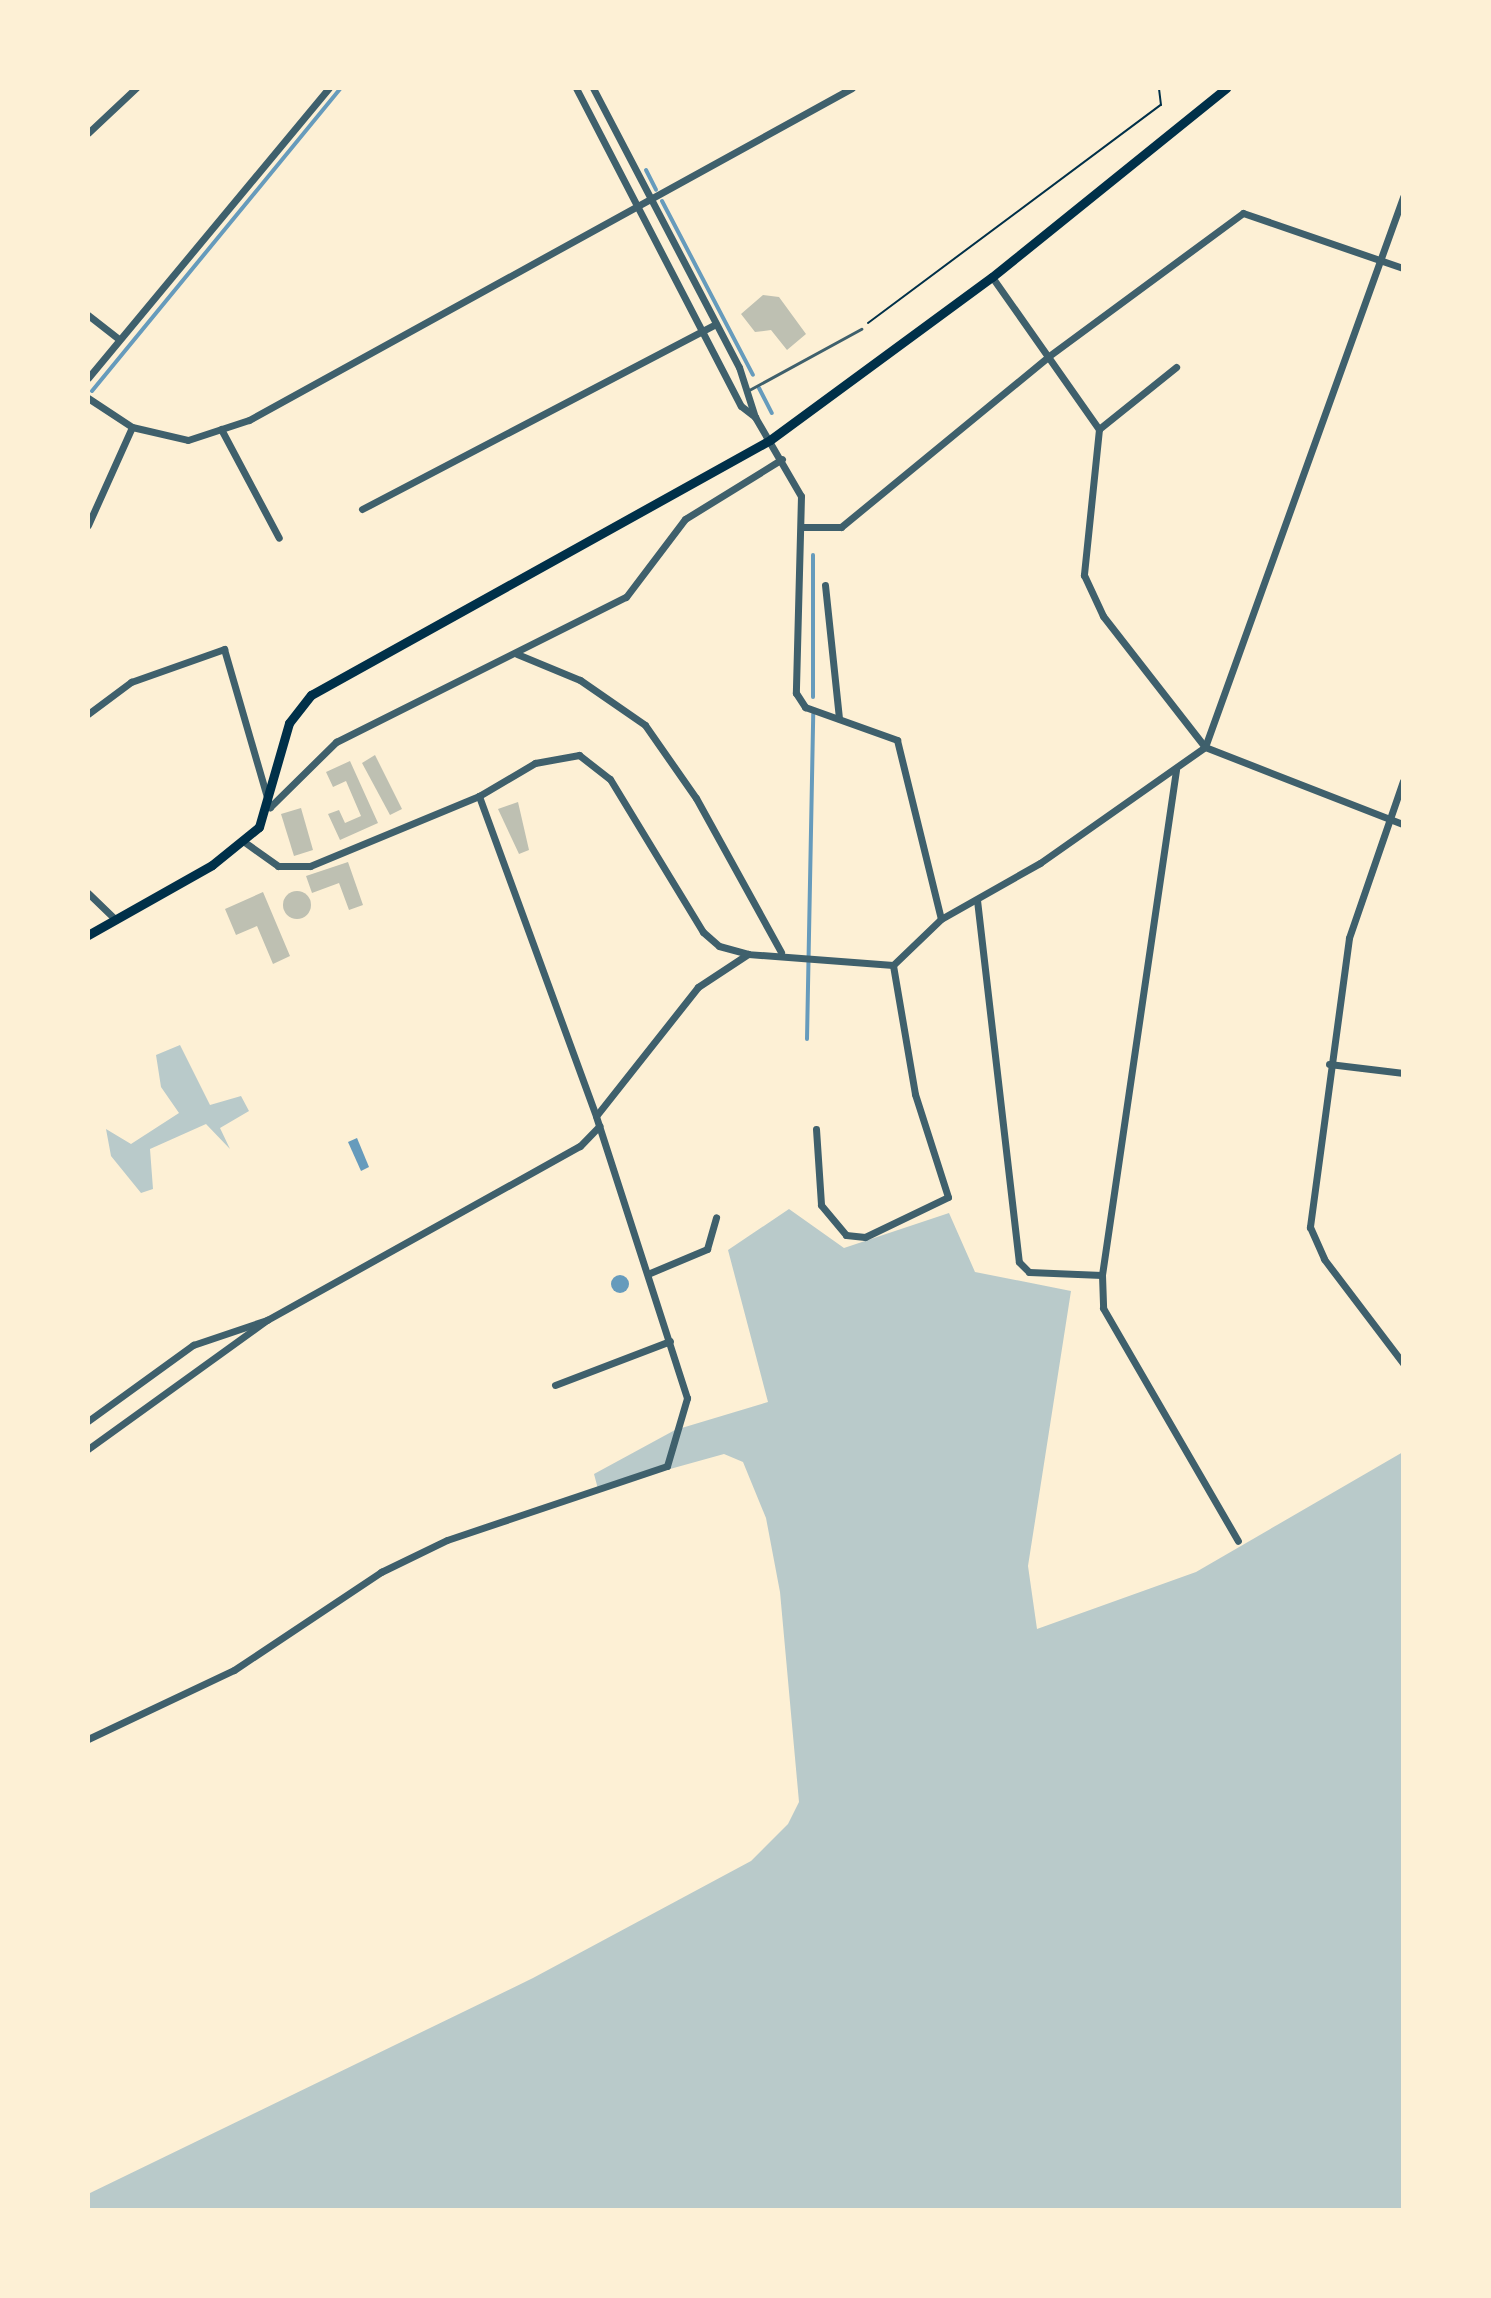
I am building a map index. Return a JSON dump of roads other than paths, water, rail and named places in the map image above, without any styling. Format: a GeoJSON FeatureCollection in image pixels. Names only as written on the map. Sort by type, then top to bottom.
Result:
{"type":"FeatureCollection","features":[{"type":"Feature","properties":{"kind":"main road"},"geometry":{"type":"LineString","coordinates":[[88,935],[243,841],[270,807],[289,723],[311,695],[770,440],[992,277],[1226,88]]}},
{"type":"Feature","properties":{"kind":"street"},"geometry":{"type":"LineString","coordinates":[[88,133],[136,88]]}},
{"type":"Feature","properties":{"kind":"street"},"geometry":{"type":"LineString","coordinates":[[88,378],[329,88]]}},
{"type":"Feature","properties":{"kind":"street"},"geometry":{"type":"LineString","coordinates":[[576,88],[741,406],[755,417],[801,496],[803,527],[796,693],[805,707],[897,740],[941,919]]}},
{"type":"Feature","properties":{"kind":"street"},"geometry":{"type":"LineString","coordinates":[[593,88],[749,390],[755,417]]}},
{"type":"Feature","properties":{"kind":"street"},"geometry":{"type":"LineString","coordinates":[[88,398],[132,427],[188,440],[221,429],[852,88]]}},
{"type":"Feature","properties":{"kind":"street"},"geometry":{"type":"LineString","coordinates":[[243,841],[295,869],[479,796],[556,756],[598,763],[703,932],[719,946],[748,954],[800,954],[836,965],[893,965],[941,919],[977,900],[1176,770],[1205,747],[1383,260],[1403,197]]}},
{"type":"Feature","properties":{"kind":"street"},"geometry":{"type":"LineString","coordinates":[[803,527],[841,527],[1049,356],[1243,213],[1403,268]]}},
{"type":"Feature","properties":{"kind":"street"},"geometry":{"type":"LineString","coordinates":[[992,277],[1099,429],[1085,589],[1205,747],[1403,824]]}},
{"type":"Feature","properties":{"kind":"street"},"geometry":{"type":"LineString","coordinates":[[88,315],[119,339]]}},
{"type":"Feature","properties":{"kind":"street"},"geometry":{"type":"LineString","coordinates":[[362,509],[716,324]]}},
{"type":"Feature","properties":{"kind":"street"},"geometry":{"type":"LineString","coordinates":[[1099,429],[1176,367]]}},
{"type":"Feature","properties":{"kind":"street"},"geometry":{"type":"LineString","coordinates":[[88,525],[132,427]]}},
{"type":"Feature","properties":{"kind":"street"},"geometry":{"type":"LineString","coordinates":[[221,429],[279,538]]}},
{"type":"Feature","properties":{"kind":"street"},"geometry":{"type":"LineString","coordinates":[[88,714],[131,682],[224,649],[270,807],[336,742],[626,597],[685,519],[782,459]]}},
{"type":"Feature","properties":{"kind":"street"},"geometry":{"type":"LineString","coordinates":[[825,585],[839,718]]}},
{"type":"Feature","properties":{"kind":"street"},"geometry":{"type":"LineString","coordinates":[[517,654],[621,704],[660,741],[781,952]]}},
{"type":"Feature","properties":{"kind":"street"},"geometry":{"type":"LineString","coordinates":[[1176,770],[1102,1275],[1103,1308],[1238,1541]]}},
{"type":"Feature","properties":{"kind":"street"},"geometry":{"type":"LineString","coordinates":[[1403,781],[1349,938],[1329,1064],[1310,1227],[1324,1259],[1403,1363]]}},
{"type":"Feature","properties":{"kind":"street"},"geometry":{"type":"LineString","coordinates":[[88,1739],[234,1670],[381,1572],[447,1540],[655,1474],[667,1466],[687,1398],[650,1273],[596,1116],[479,796]]}},
{"type":"Feature","properties":{"kind":"street"},"geometry":{"type":"LineString","coordinates":[[88,893],[114,918]]}},
{"type":"Feature","properties":{"kind":"street"},"geometry":{"type":"LineString","coordinates":[[977,900],[1019,1262],[1029,1272],[1102,1275]]}},
{"type":"Feature","properties":{"kind":"street"},"geometry":{"type":"LineString","coordinates":[[596,1116],[698,987],[748,954]]}},
{"type":"Feature","properties":{"kind":"street"},"geometry":{"type":"LineString","coordinates":[[816,1129],[821,1205],[846,1235],[865,1237],[948,1197],[915,1094],[893,965]]}},
{"type":"Feature","properties":{"kind":"street"},"geometry":{"type":"LineString","coordinates":[[1329,1064],[1403,1073]]}},
{"type":"Feature","properties":{"kind":"street"},"geometry":{"type":"LineString","coordinates":[[88,1449],[267,1320],[580,1146],[599,1126]]}},
{"type":"Feature","properties":{"kind":"street"},"geometry":{"type":"LineString","coordinates":[[650,1273],[707,1249],[716,1217]]}},
{"type":"Feature","properties":{"kind":"street"},"geometry":{"type":"LineString","coordinates":[[88,1421],[193,1345],[267,1320]]}},
{"type":"Feature","properties":{"kind":"street"},"geometry":{"type":"LineString","coordinates":[[555,1385],[670,1341]]}},
{"type":"Feature","properties":{"kind":"lane"},"geometry":{"type":"LineString","coordinates":[[749,390],[861,329]]}},
{"type":"Feature","properties":{"kind":"water"},"geometry":{"type":"Polygon","coordinates":[[[357,1138],[369,1167],[361,1171],[348,1142],[357,1138]]]}},
{"type":"Feature","properties":{"kind":"water"},"geometry":{"type":"Polygon","coordinates":[[[616,1275],[624,1275],[629,1284],[627,1291],[616,1293],[611,1288],[611,1280],[616,1275]]]}},
{"type":"Feature","properties":{"kind":"waterway"},"geometry":{"type":"LineString","coordinates":[[92,391],[341,88]]}},
{"type":"Feature","properties":{"kind":"waterway"},"geometry":{"type":"LineString","coordinates":[[646,170],[656,190]]}},
{"type":"Feature","properties":{"kind":"waterway"},"geometry":{"type":"LineString","coordinates":[[662,201],[753,375]]}},
{"type":"Feature","properties":{"kind":"waterway"},"geometry":{"type":"LineString","coordinates":[[759,388],[772,413]]}},
{"type":"Feature","properties":{"kind":"waterway"},"geometry":{"type":"LineString","coordinates":[[813,555],[813,697]]}},
{"type":"Feature","properties":{"kind":"waterway"},"geometry":{"type":"LineString","coordinates":[[807,1039],[813,714]]}}]}
